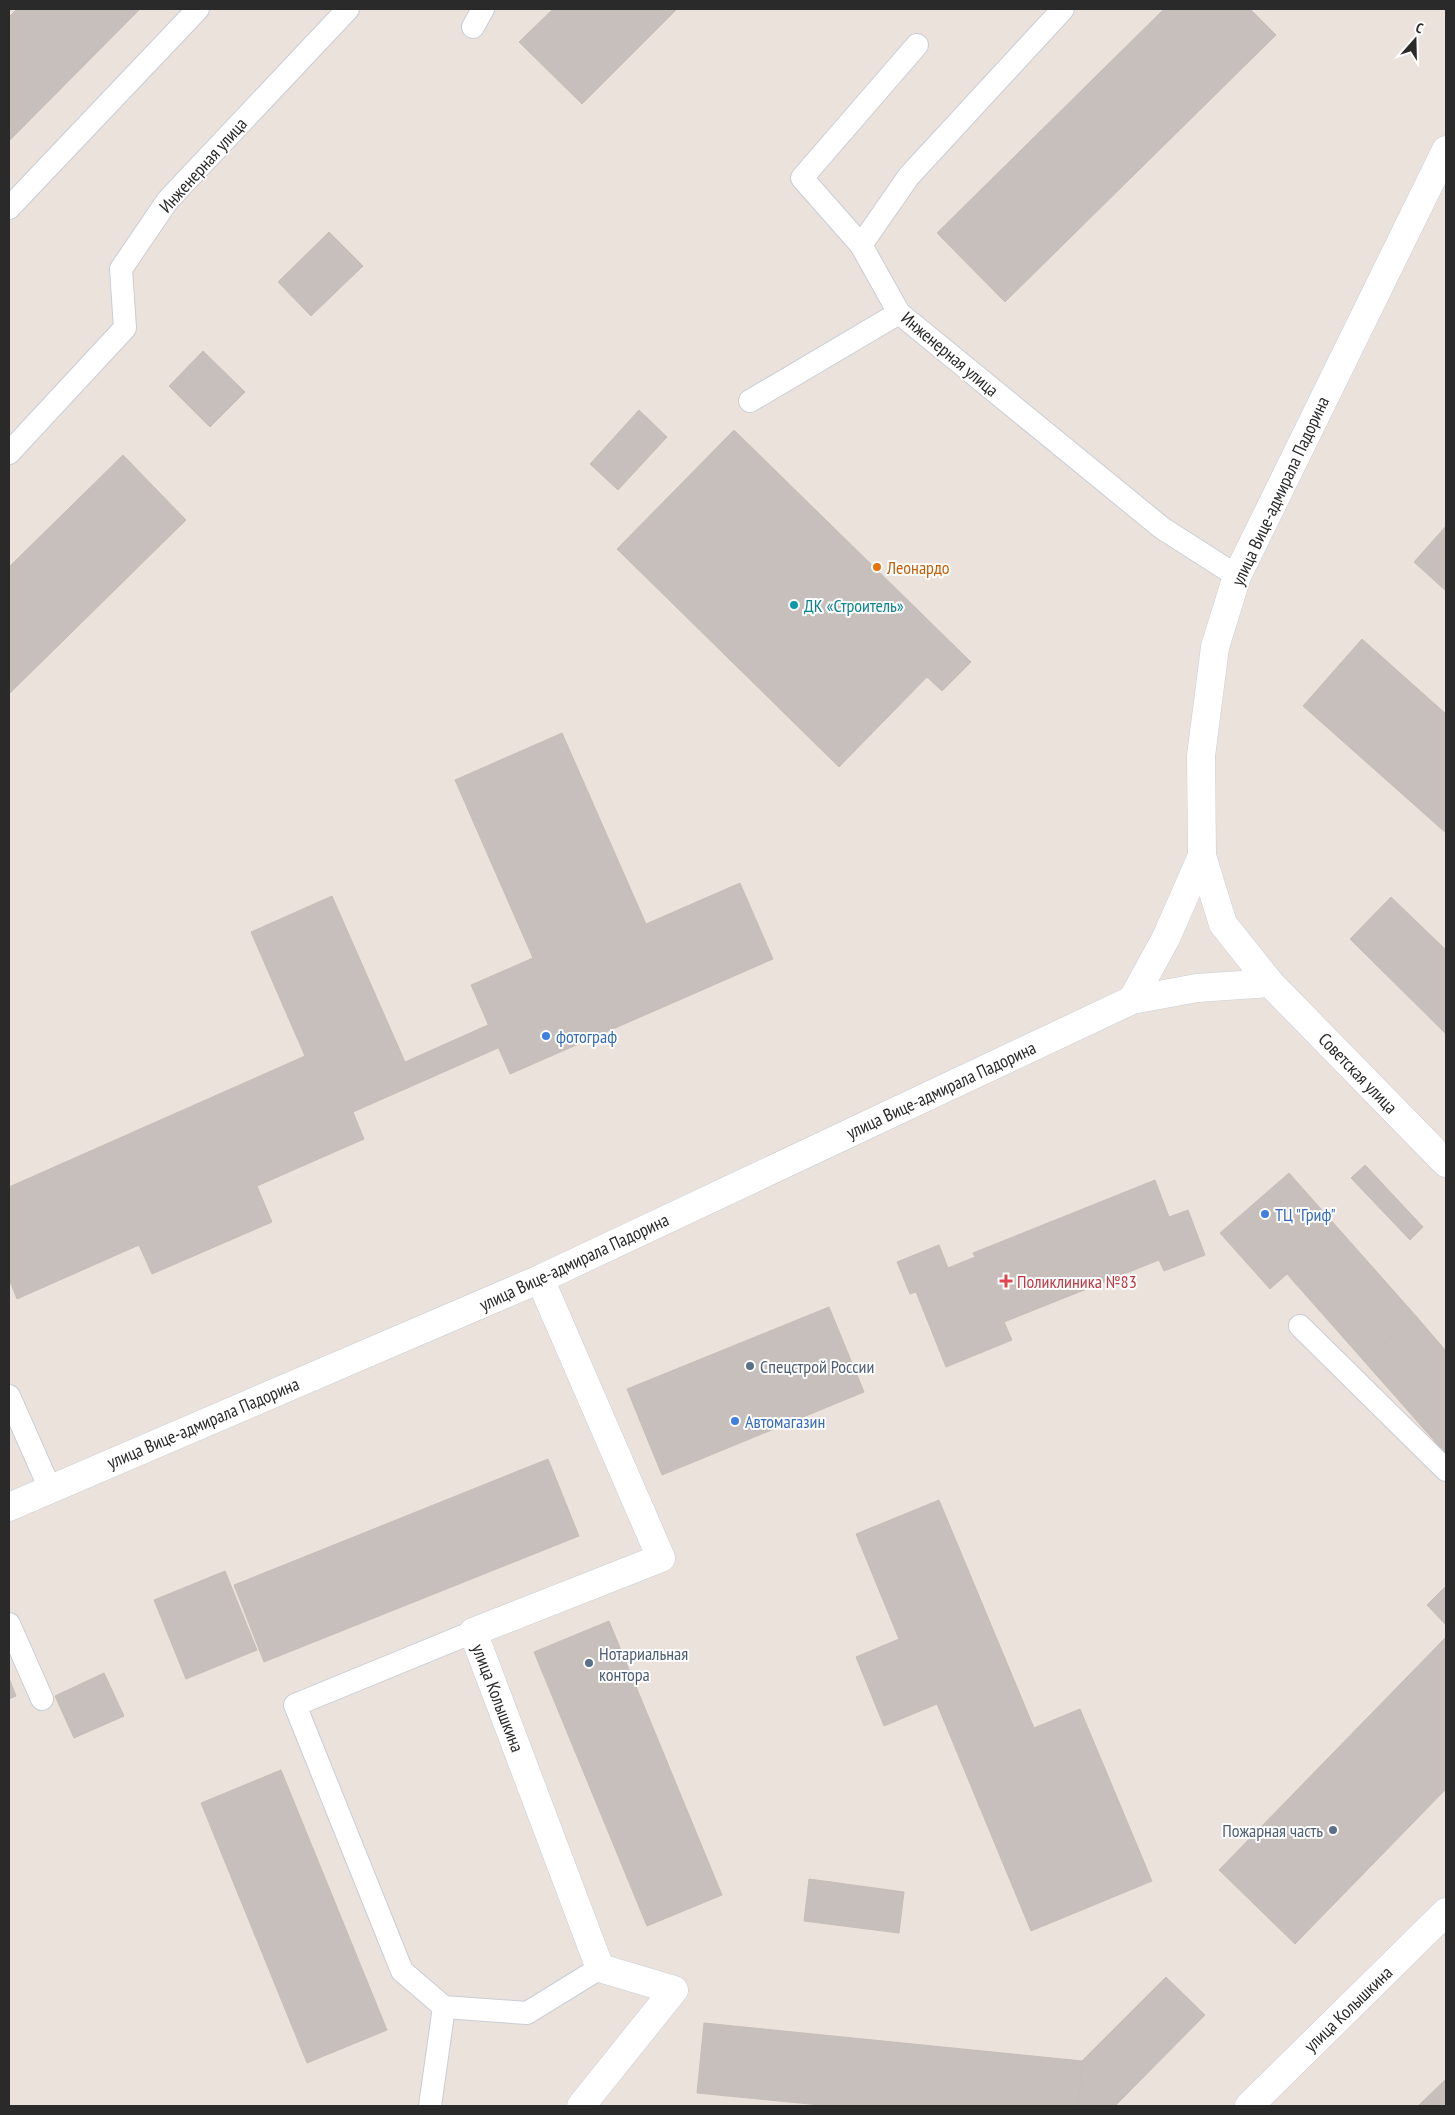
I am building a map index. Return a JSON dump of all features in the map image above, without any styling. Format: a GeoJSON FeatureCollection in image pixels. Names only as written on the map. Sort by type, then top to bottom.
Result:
{"type":"FeatureCollection","features":[{"type":"Feature","properties":{"kind":"street","name":"улица Вице-адмирала Падорина"},"geometry":{"type":"LineString","coordinates":[[1270,982],[1223,924],[1202,856],[1201,756],[1215,647],[1237,576],[1446,150]]}},
{"type":"Feature","properties":{"kind":"street","name":"улица Вице-адмирала Падорина"},"geometry":{"type":"LineString","coordinates":[[1132,1000],[1166,938],[1202,856]]}},
{"type":"Feature","properties":{"kind":"street","name":"улица Вице-адмирала Падорина"},"geometry":{"type":"LineString","coordinates":[[9,1507],[540,1279],[1132,1000],[1197,988],[1270,982]]}},
{"type":"Feature","properties":{"kind":"street","name":"Советская улица"},"geometry":{"type":"LineString","coordinates":[[1270,982],[1446,1163]]}},
{"type":"Feature","properties":{"kind":"street","name":"улица Колышкина"},"geometry":{"type":"LineString","coordinates":[[540,1279],[661,1558],[474,1632],[600,1968]]}},
{"type":"Feature","properties":{"kind":"street","name":"улица Колышкина"},"geometry":{"type":"LineString","coordinates":[[1249,2106],[1446,1912]]}},
{"type":"Feature","properties":{"kind":"street"},"geometry":{"type":"LineString","coordinates":[[581,2106],[674,1990],[600,1968]]}},
{"type":"Feature","properties":{"kind":"lane"},"geometry":{"type":"LineString","coordinates":[[9,208],[198,9]]}},
{"type":"Feature","properties":{"kind":"lane","name":"Инженерная улица"},"geometry":{"type":"LineString","coordinates":[[9,453],[125,328],[122,269],[168,200],[348,9]]}},
{"type":"Feature","properties":{"kind":"lane"},"geometry":{"type":"LineString","coordinates":[[861,245],[909,176],[1063,9]]}},
{"type":"Feature","properties":{"kind":"lane","name":"Инженерная улица"},"geometry":{"type":"LineString","coordinates":[[917,45],[802,178],[861,245],[899,313],[1162,528],[1237,576]]}},
{"type":"Feature","properties":{"kind":"lane"},"geometry":{"type":"LineString","coordinates":[[750,400],[899,313]]}},
{"type":"Feature","properties":{"kind":"lane"},"geometry":{"type":"LineString","coordinates":[[1300,1326],[1446,1470]]}},
{"type":"Feature","properties":{"kind":"lane"},"geometry":{"type":"LineString","coordinates":[[9,1396],[50,1489]]}},
{"type":"Feature","properties":{"kind":"lane"},"geometry":{"type":"LineString","coordinates":[[9,1624],[42,1699]]}},
{"type":"Feature","properties":{"kind":"lane"},"geometry":{"type":"LineString","coordinates":[[474,1632],[295,1705],[402,1971],[444,2007],[527,2013],[600,1968]]}},
{"type":"Feature","properties":{"kind":"lane"},"geometry":{"type":"LineString","coordinates":[[430,2106],[444,2007]]}},
{"type":"Feature","properties":{"kind":"building"},"geometry":{"type":"Polygon","coordinates":[[[17,9],[140,9],[9,141],[9,17],[17,9]]]}},
{"type":"Feature","properties":{"kind":"building"},"geometry":{"type":"Polygon","coordinates":[[[553,9],[677,9],[582,104],[519,42],[553,9]]]}},
{"type":"Feature","properties":{"kind":"building"},"geometry":{"type":"Polygon","coordinates":[[[1164,9],[1250,9],[1276,35],[1005,302],[937,233],[1164,9]]]}},
{"type":"Feature","properties":{"kind":"building"},"geometry":{"type":"Polygon","coordinates":[[[329,232],[363,266],[311,316],[278,282],[329,232]]]}},
{"type":"Feature","properties":{"kind":"building"},"geometry":{"type":"Polygon","coordinates":[[[203,351],[245,392],[210,427],[169,386],[203,351]]]}},
{"type":"Feature","properties":{"kind":"building"},"geometry":{"type":"Polygon","coordinates":[[[639,410],[667,437],[618,490],[590,464],[639,410]]]}},
{"type":"Feature","properties":{"kind":"building","name":"ДК «Строитель»"},"geometry":{"type":"Polygon","coordinates":[[[734,430],[971,662],[942,691],[927,677],[839,767],[617,549],[734,430]]]}},
{"type":"Feature","properties":{"kind":"building"},"geometry":{"type":"Polygon","coordinates":[[[123,455],[186,520],[9,694],[9,567],[123,455]]]}},
{"type":"Feature","properties":{"kind":"building"},"geometry":{"type":"Polygon","coordinates":[[[1446,526],[1446,591],[1414,562],[1446,526]]]}},
{"type":"Feature","properties":{"kind":"building"},"geometry":{"type":"Polygon","coordinates":[[[1362,639],[1446,714],[1446,833],[1303,706],[1362,639]]]}},
{"type":"Feature","properties":{"kind":"building"},"geometry":{"type":"Polygon","coordinates":[[[562,733],[646,924],[740,883],[773,959],[510,1074],[471,985],[533,958],[455,780],[562,733]]]}},
{"type":"Feature","properties":{"kind":"building"},"geometry":{"type":"Polygon","coordinates":[[[332,896],[405,1062],[488,1025],[498,1048],[353,1112],[364,1139],[257,1186],[272,1222],[152,1274],[139,1245],[17,1299],[9,1279],[9,1187],[305,1056],[251,932],[332,896]]]}},
{"type":"Feature","properties":{"kind":"building"},"geometry":{"type":"Polygon","coordinates":[[[1391,897],[1446,950],[1446,1034],[1350,939],[1391,897]]]}},
{"type":"Feature","properties":{"kind":"building"},"geometry":{"type":"Polygon","coordinates":[[[1365,1165],[1423,1227],[1410,1240],[1351,1178],[1365,1165]]]}},
{"type":"Feature","properties":{"kind":"building"},"geometry":{"type":"Polygon","coordinates":[[[1289,1173],[1416,1316],[1364,1361],[1287,1274],[1270,1289],[1220,1233],[1289,1173]]]}},
{"type":"Feature","properties":{"kind":"building","name":"Поликлиника №83"},"geometry":{"type":"Polygon","coordinates":[[[1155,1180],[1169,1217],[1188,1210],[1205,1255],[1164,1271],[1159,1260],[1004,1322],[1012,1340],[946,1367],[916,1292],[910,1294],[897,1262],[939,1245],[948,1268],[975,1257],[973,1253],[1155,1180]]]}},
{"type":"Feature","properties":{"kind":"building"},"geometry":{"type":"Polygon","coordinates":[[[829,1307],[864,1392],[662,1475],[627,1389],[829,1307]]]}},
{"type":"Feature","properties":{"kind":"building"},"geometry":{"type":"Polygon","coordinates":[[[1416,1316],[1446,1351],[1446,1454],[1364,1361],[1416,1316]]]}},
{"type":"Feature","properties":{"kind":"building"},"geometry":{"type":"Polygon","coordinates":[[[548,1459],[579,1536],[264,1662],[234,1585],[548,1459]]]}},
{"type":"Feature","properties":{"kind":"building"},"geometry":{"type":"Polygon","coordinates":[[[939,1500],[1034,1728],[1080,1709],[1152,1881],[1031,1931],[937,1704],[884,1726],[856,1657],[899,1639],[856,1534],[939,1500]]]}},
{"type":"Feature","properties":{"kind":"building"},"geometry":{"type":"Polygon","coordinates":[[[225,1571],[257,1650],[186,1679],[154,1600],[225,1571]]]}},
{"type":"Feature","properties":{"kind":"building"},"geometry":{"type":"Polygon","coordinates":[[[1446,1586],[1446,1625],[1427,1605],[1446,1586]]]}},
{"type":"Feature","properties":{"kind":"building"},"geometry":{"type":"Polygon","coordinates":[[[609,1621],[722,1895],[647,1926],[534,1652],[609,1621]]]}},
{"type":"Feature","properties":{"kind":"building","name":"Пожарная часть"},"geometry":{"type":"Polygon","coordinates":[[[1446,1637],[1446,1789],[1295,1944],[1219,1870],[1446,1637]]]}},
{"type":"Feature","properties":{"kind":"building"},"geometry":{"type":"Polygon","coordinates":[[[104,1673],[124,1716],[74,1738],[55,1696],[104,1673]]]}},
{"type":"Feature","properties":{"kind":"building"},"geometry":{"type":"Polygon","coordinates":[[[9,1678],[16,1696],[9,1699],[9,1678]]]}},
{"type":"Feature","properties":{"kind":"building"},"geometry":{"type":"Polygon","coordinates":[[[281,1770],[387,2030],[307,2063],[201,1803],[281,1770]]]}},
{"type":"Feature","properties":{"kind":"building"},"geometry":{"type":"Polygon","coordinates":[[[809,1879],[904,1892],[899,1933],[804,1921],[809,1879]]]}},
{"type":"Feature","properties":{"kind":"building"},"geometry":{"type":"Polygon","coordinates":[[[1166,1977],[1205,2015],[1115,2106],[1078,2105],[1082,2061],[1166,1977]]]}},
{"type":"Feature","properties":{"kind":"building"},"geometry":{"type":"Polygon","coordinates":[[[704,2023],[1082,2061],[1078,2106],[830,2106],[697,2093],[704,2023]]]}},
{"type":"Feature","properties":{"kind":"building"},"geometry":{"type":"Polygon","coordinates":[[[1446,2079],[1446,2106],[1418,2106],[1446,2079]]]}},
{"type":"Feature","properties":{"kind":"place","name":"Леонардо"},"geometry":{"type":"Point","coordinates":[877,567]}},
{"type":"Feature","properties":{"kind":"place","name":"ДК «Строитель»"},"geometry":{"type":"Point","coordinates":[794,605]}},
{"type":"Feature","properties":{"kind":"place","name":"фотограф"},"geometry":{"type":"Point","coordinates":[546,1036]}},
{"type":"Feature","properties":{"kind":"place","name":"ТЦ \"Гриф\""},"geometry":{"type":"Point","coordinates":[1265,1214]}},
{"type":"Feature","properties":{"kind":"place","name":"Поликлиника №83"},"geometry":{"type":"Point","coordinates":[1006,1281]}},
{"type":"Feature","properties":{"kind":"place","name":"Спецстрой России"},"geometry":{"type":"Point","coordinates":[750,1366]}},
{"type":"Feature","properties":{"kind":"place","name":"Автомагазин"},"geometry":{"type":"Point","coordinates":[735,1421]}},
{"type":"Feature","properties":{"kind":"place","name":"Нотариальная контора"},"geometry":{"type":"Point","coordinates":[589,1663]}},
{"type":"Feature","properties":{"kind":"place","name":"Пожарная часть"},"geometry":{"type":"Point","coordinates":[1333,1830]}}]}
